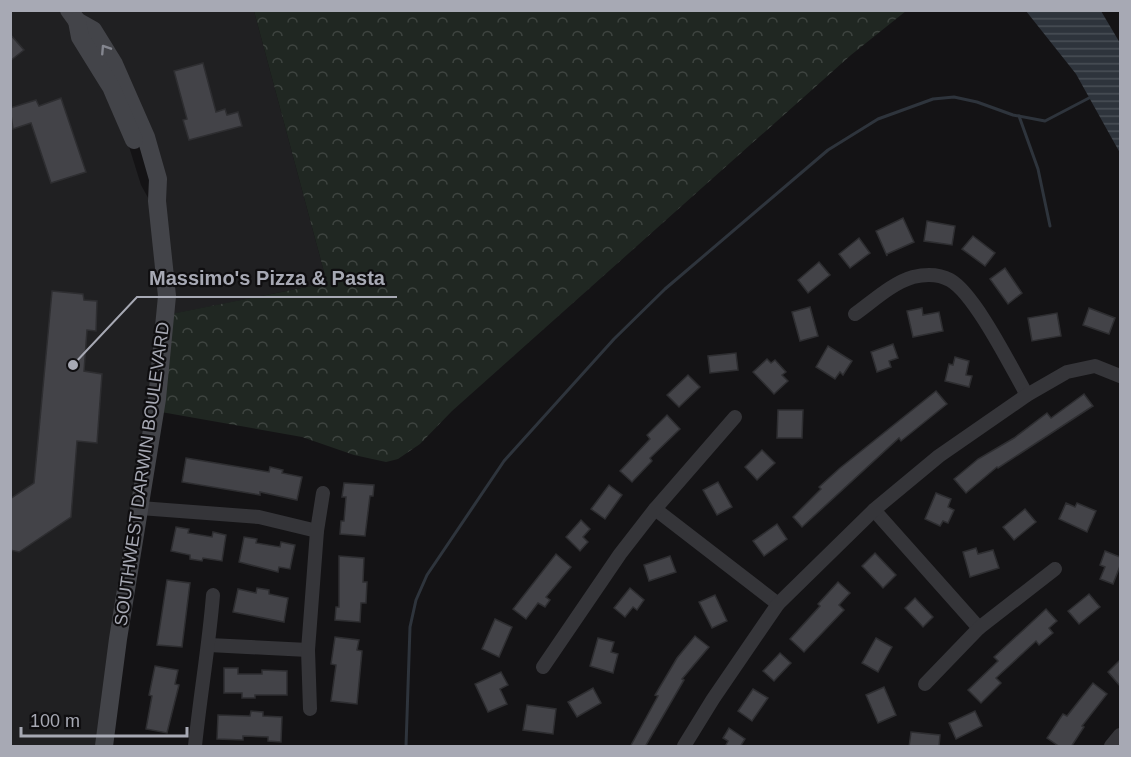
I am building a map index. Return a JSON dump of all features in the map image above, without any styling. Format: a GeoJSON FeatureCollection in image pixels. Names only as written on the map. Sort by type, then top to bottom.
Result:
{"type":"FeatureCollection","features":[{"type":"Feature","properties":{"kind":"street","name":"SOUTHWEST DARWIN BOULEVARD"},"geometry":{"type":"LineString","coordinates":[[73,16],[80,37],[116,97],[133,137],[147,183],[157,201],[167,296],[156,399],[118,639],[104,747]]}},
{"type":"Feature","properties":{"kind":"street"},"geometry":{"type":"LineString","coordinates":[[855,314],[912,277],[930,275],[948,279],[969,297],[1027,394]]}},
{"type":"Feature","properties":{"kind":"street"},"geometry":{"type":"LineString","coordinates":[[684,747],[713,699],[778,604],[874,510],[939,456],[1027,394],[1067,372],[1095,366],[1120,376]]}},
{"type":"Feature","properties":{"kind":"street"},"geometry":{"type":"LineString","coordinates":[[543,667],[620,554],[655,509],[735,417]]}},
{"type":"Feature","properties":{"kind":"street"},"geometry":{"type":"LineString","coordinates":[[310,709],[308,650],[317,531],[323,493]]}},
{"type":"Feature","properties":{"kind":"street"},"geometry":{"type":"LineString","coordinates":[[140,508],[259,517],[317,531]]}},
{"type":"Feature","properties":{"kind":"street"},"geometry":{"type":"LineString","coordinates":[[655,509],[778,604]]}},
{"type":"Feature","properties":{"kind":"street"},"geometry":{"type":"LineString","coordinates":[[874,510],[979,628]]}},
{"type":"Feature","properties":{"kind":"street"},"geometry":{"type":"LineString","coordinates":[[926,684],[979,628],[1055,569]]}},
{"type":"Feature","properties":{"kind":"street"},"geometry":{"type":"LineString","coordinates":[[195,747],[201,691],[210,645],[213,595]]}},
{"type":"Feature","properties":{"kind":"street"},"geometry":{"type":"LineString","coordinates":[[210,645],[308,650]]}},
{"type":"Feature","properties":{"kind":"street"},"geometry":{"type":"LineString","coordinates":[[1111,747],[1120,735]]}},
{"type":"Feature","properties":{"kind":"shaded area"},"geometry":{"type":"Polygon","coordinates":[[[10,11],[60,11],[69,22],[127,140],[141,185],[151,203],[161,297],[150,399],[98,746],[11,746],[10,11]]]}},
{"type":"Feature","properties":{"kind":"shaded area"},"geometry":{"type":"Polygon","coordinates":[[[77,11],[254,11],[327,283],[172,314],[165,203],[77,11]]]}},
{"type":"Feature","properties":{"kind":"shaded area"},"geometry":{"type":"Polygon","coordinates":[[[1026,11],[1101,11],[1120,43],[1120,153],[1076,74],[1026,11]]]}},
{"type":"Feature","properties":{"kind":"green space"},"geometry":{"type":"Polygon","coordinates":[[[254,11],[906,11],[851,55],[452,411],[420,444],[398,459],[386,462],[354,455],[302,437],[161,412],[171,314],[327,283],[254,11]]]}},
{"type":"Feature","properties":{"kind":"building"},"geometry":{"type":"Polygon","coordinates":[[[10,34],[24,50],[10,61],[10,34]]]}},
{"type":"Feature","properties":{"kind":"building"},"geometry":{"type":"Polygon","coordinates":[[[203,63],[216,112],[225,109],[227,115],[238,112],[242,126],[189,140],[183,120],[187,119],[174,71],[203,63]]]}},
{"type":"Feature","properties":{"kind":"building"},"geometry":{"type":"Polygon","coordinates":[[[61,98],[86,172],[51,183],[31,123],[13,129],[10,108],[36,100],[39,106],[61,98]]]}},
{"type":"Feature","properties":{"kind":"building"},"geometry":{"type":"Polygon","coordinates":[[[903,218],[914,242],[887,256],[876,231],[903,218]]]}},
{"type":"Feature","properties":{"kind":"building"},"geometry":{"type":"Polygon","coordinates":[[[927,221],[955,226],[952,245],[924,241],[927,221]]]}},
{"type":"Feature","properties":{"kind":"building"},"geometry":{"type":"Polygon","coordinates":[[[973,236],[995,253],[985,266],[962,249],[973,236]]]}},
{"type":"Feature","properties":{"kind":"building"},"geometry":{"type":"Polygon","coordinates":[[[859,238],[870,253],[850,268],[839,254],[859,238]]]}},
{"type":"Feature","properties":{"kind":"building"},"geometry":{"type":"Polygon","coordinates":[[[819,262],[830,275],[808,293],[798,280],[819,262]]]}},
{"type":"Feature","properties":{"kind":"building"},"geometry":{"type":"Polygon","coordinates":[[[1005,268],[1022,293],[1008,304],[990,279],[1005,268]]]}},
{"type":"Feature","properties":{"kind":"building"},"geometry":{"type":"Polygon","coordinates":[[[52,291],[83,294],[84,300],[97,301],[96,331],[87,330],[84,371],[102,374],[97,443],[77,441],[71,517],[19,552],[10,550],[10,499],[34,483],[52,291]]]}},
{"type":"Feature","properties":{"kind":"building"},"geometry":{"type":"Polygon","coordinates":[[[810,307],[818,336],[800,341],[792,312],[810,307]]]}},
{"type":"Feature","properties":{"kind":"building"},"geometry":{"type":"Polygon","coordinates":[[[922,308],[923,315],[939,312],[943,331],[913,337],[907,311],[922,308]]]}},
{"type":"Feature","properties":{"kind":"building"},"geometry":{"type":"Polygon","coordinates":[[[1089,308],[1115,318],[1109,334],[1083,325],[1089,308]]]}},
{"type":"Feature","properties":{"kind":"building"},"geometry":{"type":"Polygon","coordinates":[[[1057,313],[1061,336],[1032,341],[1028,318],[1057,313]]]}},
{"type":"Feature","properties":{"kind":"building"},"geometry":{"type":"Polygon","coordinates":[[[893,344],[898,358],[889,361],[891,367],[877,372],[871,352],[893,344]]]}},
{"type":"Feature","properties":{"kind":"building"},"geometry":{"type":"Polygon","coordinates":[[[828,346],[852,361],[843,375],[840,372],[835,379],[816,367],[828,346]]]}},
{"type":"Feature","properties":{"kind":"building"},"geometry":{"type":"Polygon","coordinates":[[[736,353],[738,370],[710,373],[708,356],[736,353]]]}},
{"type":"Feature","properties":{"kind":"building"},"geometry":{"type":"Polygon","coordinates":[[[955,357],[969,361],[966,375],[972,376],[969,387],[945,381],[949,364],[953,365],[955,357]]]}},
{"type":"Feature","properties":{"kind":"building"},"geometry":{"type":"Polygon","coordinates":[[[767,359],[771,363],[775,360],[786,372],[782,375],[788,381],[774,394],[753,372],[767,359]]]}},
{"type":"Feature","properties":{"kind":"building"},"geometry":{"type":"Polygon","coordinates":[[[688,375],[700,387],[679,407],[667,395],[688,375]]]}},
{"type":"Feature","properties":{"kind":"building"},"geometry":{"type":"Polygon","coordinates":[[[936,391],[947,404],[901,441],[899,438],[802,527],[793,517],[821,489],[819,487],[936,391]]]}},
{"type":"Feature","properties":{"kind":"building"},"geometry":{"type":"Polygon","coordinates":[[[1084,394],[1093,406],[997,467],[966,493],[954,479],[978,459],[1014,438],[1047,413],[1051,418],[1084,394]]]}},
{"type":"Feature","properties":{"kind":"building"},"geometry":{"type":"Polygon","coordinates":[[[778,410],[803,410],[802,438],[777,438],[778,410]]]}},
{"type":"Feature","properties":{"kind":"building"},"geometry":{"type":"Polygon","coordinates":[[[667,415],[680,429],[650,458],[652,461],[632,482],[620,471],[650,439],[647,435],[667,415]]]}},
{"type":"Feature","properties":{"kind":"building"},"geometry":{"type":"Polygon","coordinates":[[[762,450],[775,463],[757,480],[745,467],[762,450]]]}},
{"type":"Feature","properties":{"kind":"building"},"geometry":{"type":"Polygon","coordinates":[[[186,458],[269,472],[270,467],[283,470],[282,473],[302,477],[297,500],[260,492],[260,495],[182,482],[186,458]]]}},
{"type":"Feature","properties":{"kind":"building"},"geometry":{"type":"Polygon","coordinates":[[[718,482],[732,507],[717,515],[703,490],[718,482]]]}},
{"type":"Feature","properties":{"kind":"building"},"geometry":{"type":"Polygon","coordinates":[[[344,483],[374,485],[373,496],[370,496],[365,536],[340,534],[341,521],[344,521],[346,497],[342,497],[344,483]]]}},
{"type":"Feature","properties":{"kind":"building"},"geometry":{"type":"Polygon","coordinates":[[[609,485],[622,495],[605,519],[591,509],[609,485]]]}},
{"type":"Feature","properties":{"kind":"building"},"geometry":{"type":"Polygon","coordinates":[[[936,493],[951,499],[948,507],[954,510],[948,523],[943,521],[940,526],[925,519],[936,493]]]}},
{"type":"Feature","properties":{"kind":"building"},"geometry":{"type":"Polygon","coordinates":[[[1066,503],[1075,507],[1077,503],[1096,511],[1087,532],[1059,519],[1066,503]]]}},
{"type":"Feature","properties":{"kind":"building"},"geometry":{"type":"Polygon","coordinates":[[[1025,509],[1036,522],[1014,540],[1003,527],[1025,509]]]}},
{"type":"Feature","properties":{"kind":"building"},"geometry":{"type":"Polygon","coordinates":[[[581,520],[590,529],[583,537],[588,542],[580,551],[566,537],[581,520]]]}},
{"type":"Feature","properties":{"kind":"building"},"geometry":{"type":"Polygon","coordinates":[[[777,524],[787,539],[764,556],[753,541],[777,524]]]}},
{"type":"Feature","properties":{"kind":"building"},"geometry":{"type":"Polygon","coordinates":[[[176,527],[189,529],[188,533],[212,537],[213,532],[226,535],[222,561],[203,558],[202,561],[190,559],[190,555],[171,551],[176,527]]]}},
{"type":"Feature","properties":{"kind":"building"},"geometry":{"type":"Polygon","coordinates":[[[244,537],[257,539],[256,543],[280,547],[281,542],[295,545],[290,569],[279,567],[278,572],[239,562],[244,537]]]}},
{"type":"Feature","properties":{"kind":"building"},"geometry":{"type":"Polygon","coordinates":[[[976,548],[978,554],[993,550],[999,568],[970,577],[963,552],[976,548]]]}},
{"type":"Feature","properties":{"kind":"building"},"geometry":{"type":"Polygon","coordinates":[[[1105,551],[1120,557],[1120,566],[1113,584],[1100,579],[1105,567],[1100,565],[1105,551]]]}},
{"type":"Feature","properties":{"kind":"building"},"geometry":{"type":"Polygon","coordinates":[[[875,553],[896,575],[883,588],[862,566],[875,553]]]}},
{"type":"Feature","properties":{"kind":"building"},"geometry":{"type":"Polygon","coordinates":[[[556,554],[571,567],[546,597],[550,600],[545,607],[538,603],[526,619],[513,609],[556,554]]]}},
{"type":"Feature","properties":{"kind":"building"},"geometry":{"type":"Polygon","coordinates":[[[339,556],[364,558],[363,582],[367,582],[366,603],[361,603],[360,622],[335,620],[336,607],[339,607],[339,556]]]}},
{"type":"Feature","properties":{"kind":"building"},"geometry":{"type":"Polygon","coordinates":[[[670,556],[676,572],[649,581],[644,565],[670,556]]]}},
{"type":"Feature","properties":{"kind":"building"},"geometry":{"type":"Polygon","coordinates":[[[167,580],[190,583],[182,647],[157,645],[167,580]]]}},
{"type":"Feature","properties":{"kind":"building"},"geometry":{"type":"Polygon","coordinates":[[[838,582],[850,593],[839,605],[844,610],[804,652],[790,639],[838,582]]]}},
{"type":"Feature","properties":{"kind":"building"},"geometry":{"type":"Polygon","coordinates":[[[257,588],[269,590],[269,594],[288,598],[284,622],[233,612],[238,589],[256,593],[257,588]]]}},
{"type":"Feature","properties":{"kind":"building"},"geometry":{"type":"Polygon","coordinates":[[[630,588],[644,600],[637,610],[633,607],[625,617],[614,608],[630,588]]]}},
{"type":"Feature","properties":{"kind":"building"},"geometry":{"type":"Polygon","coordinates":[[[1089,594],[1100,607],[1079,624],[1068,611],[1089,594]]]}},
{"type":"Feature","properties":{"kind":"building"},"geometry":{"type":"Polygon","coordinates":[[[715,595],[727,621],[712,628],[699,602],[715,595]]]}},
{"type":"Feature","properties":{"kind":"building"},"geometry":{"type":"Polygon","coordinates":[[[915,598],[933,617],[923,627],[905,608],[915,598]]]}},
{"type":"Feature","properties":{"kind":"building"},"geometry":{"type":"Polygon","coordinates":[[[1046,609],[1057,621],[1049,628],[1053,633],[1039,645],[1036,641],[996,678],[1001,683],[981,703],[968,690],[998,661],[994,657],[1046,609]]]}},
{"type":"Feature","properties":{"kind":"building"},"geometry":{"type":"Polygon","coordinates":[[[495,619],[512,627],[499,657],[482,649],[495,619]]]}},
{"type":"Feature","properties":{"kind":"building"},"geometry":{"type":"Polygon","coordinates":[[[695,636],[709,647],[682,679],[684,680],[645,747],[630,747],[658,696],[655,695],[677,658],[695,636]]]}},
{"type":"Feature","properties":{"kind":"building"},"geometry":{"type":"Polygon","coordinates":[[[335,637],[359,640],[357,650],[362,651],[357,704],[331,701],[336,665],[331,664],[335,637]]]}},
{"type":"Feature","properties":{"kind":"building"},"geometry":{"type":"Polygon","coordinates":[[[598,638],[614,642],[611,652],[618,654],[613,673],[590,666],[598,638]]]}},
{"type":"Feature","properties":{"kind":"building"},"geometry":{"type":"Polygon","coordinates":[[[876,638],[892,647],[878,672],[862,663],[876,638]]]}},
{"type":"Feature","properties":{"kind":"building"},"geometry":{"type":"Polygon","coordinates":[[[780,653],[791,663],[774,681],[763,671],[780,653]]]}},
{"type":"Feature","properties":{"kind":"building"},"geometry":{"type":"Polygon","coordinates":[[[1120,660],[1120,686],[1108,672],[1120,660]]]}},
{"type":"Feature","properties":{"kind":"building"},"geometry":{"type":"Polygon","coordinates":[[[155,666],[178,670],[175,684],[179,685],[167,733],[146,729],[152,696],[149,695],[155,666]]]}},
{"type":"Feature","properties":{"kind":"building"},"geometry":{"type":"Polygon","coordinates":[[[224,668],[238,668],[238,674],[262,674],[262,670],[287,671],[287,695],[255,695],[255,698],[242,698],[242,693],[224,693],[224,668]]]}},
{"type":"Feature","properties":{"kind":"building"},"geometry":{"type":"Polygon","coordinates":[[[501,672],[508,685],[500,689],[507,704],[488,712],[475,684],[501,672]]]}},
{"type":"Feature","properties":{"kind":"building"},"geometry":{"type":"Polygon","coordinates":[[[1093,683],[1107,694],[1082,726],[1084,727],[1071,747],[1060,747],[1047,738],[1063,714],[1067,716],[1093,683]]]}},
{"type":"Feature","properties":{"kind":"building"},"geometry":{"type":"Polygon","coordinates":[[[884,687],[896,715],[878,723],[866,695],[884,687]]]}},
{"type":"Feature","properties":{"kind":"building"},"geometry":{"type":"Polygon","coordinates":[[[593,688],[601,703],[577,717],[568,702],[593,688]]]}},
{"type":"Feature","properties":{"kind":"building"},"geometry":{"type":"Polygon","coordinates":[[[753,689],[768,698],[752,721],[738,711],[753,689]]]}},
{"type":"Feature","properties":{"kind":"building"},"geometry":{"type":"Polygon","coordinates":[[[527,705],[556,709],[553,734],[523,730],[527,705]]]}},
{"type":"Feature","properties":{"kind":"building"},"geometry":{"type":"Polygon","coordinates":[[[251,711],[263,712],[263,716],[282,717],[281,742],[268,741],[268,737],[243,736],[243,740],[217,739],[218,715],[250,716],[251,711]]]}},
{"type":"Feature","properties":{"kind":"building"},"geometry":{"type":"Polygon","coordinates":[[[975,711],[982,726],[956,739],[949,723],[975,711]]]}},
{"type":"Feature","properties":{"kind":"building"},"geometry":{"type":"Polygon","coordinates":[[[729,728],[745,739],[740,747],[725,747],[728,741],[723,738],[729,728]]]}},
{"type":"Feature","properties":{"kind":"building"},"geometry":{"type":"Polygon","coordinates":[[[911,732],[940,735],[939,747],[909,747],[911,732]]]}},
{"type":"Feature","properties":{"kind":"waterway"},"geometry":{"type":"LineString","coordinates":[[406,746],[410,627],[416,600],[427,575],[504,461],[614,339],[665,289],[828,150],[878,119],[933,99],[954,97],[977,102],[1013,115],[1045,121],[1089,98]]}},
{"type":"Feature","properties":{"kind":"waterway"},"geometry":{"type":"LineString","coordinates":[[1019,116],[1038,169],[1050,226]]}},
{"type":"Feature","properties":{"kind":"place","name":"Massimo's Pizza & Pasta"},"geometry":{"type":"Point","coordinates":[73,365]}}]}
